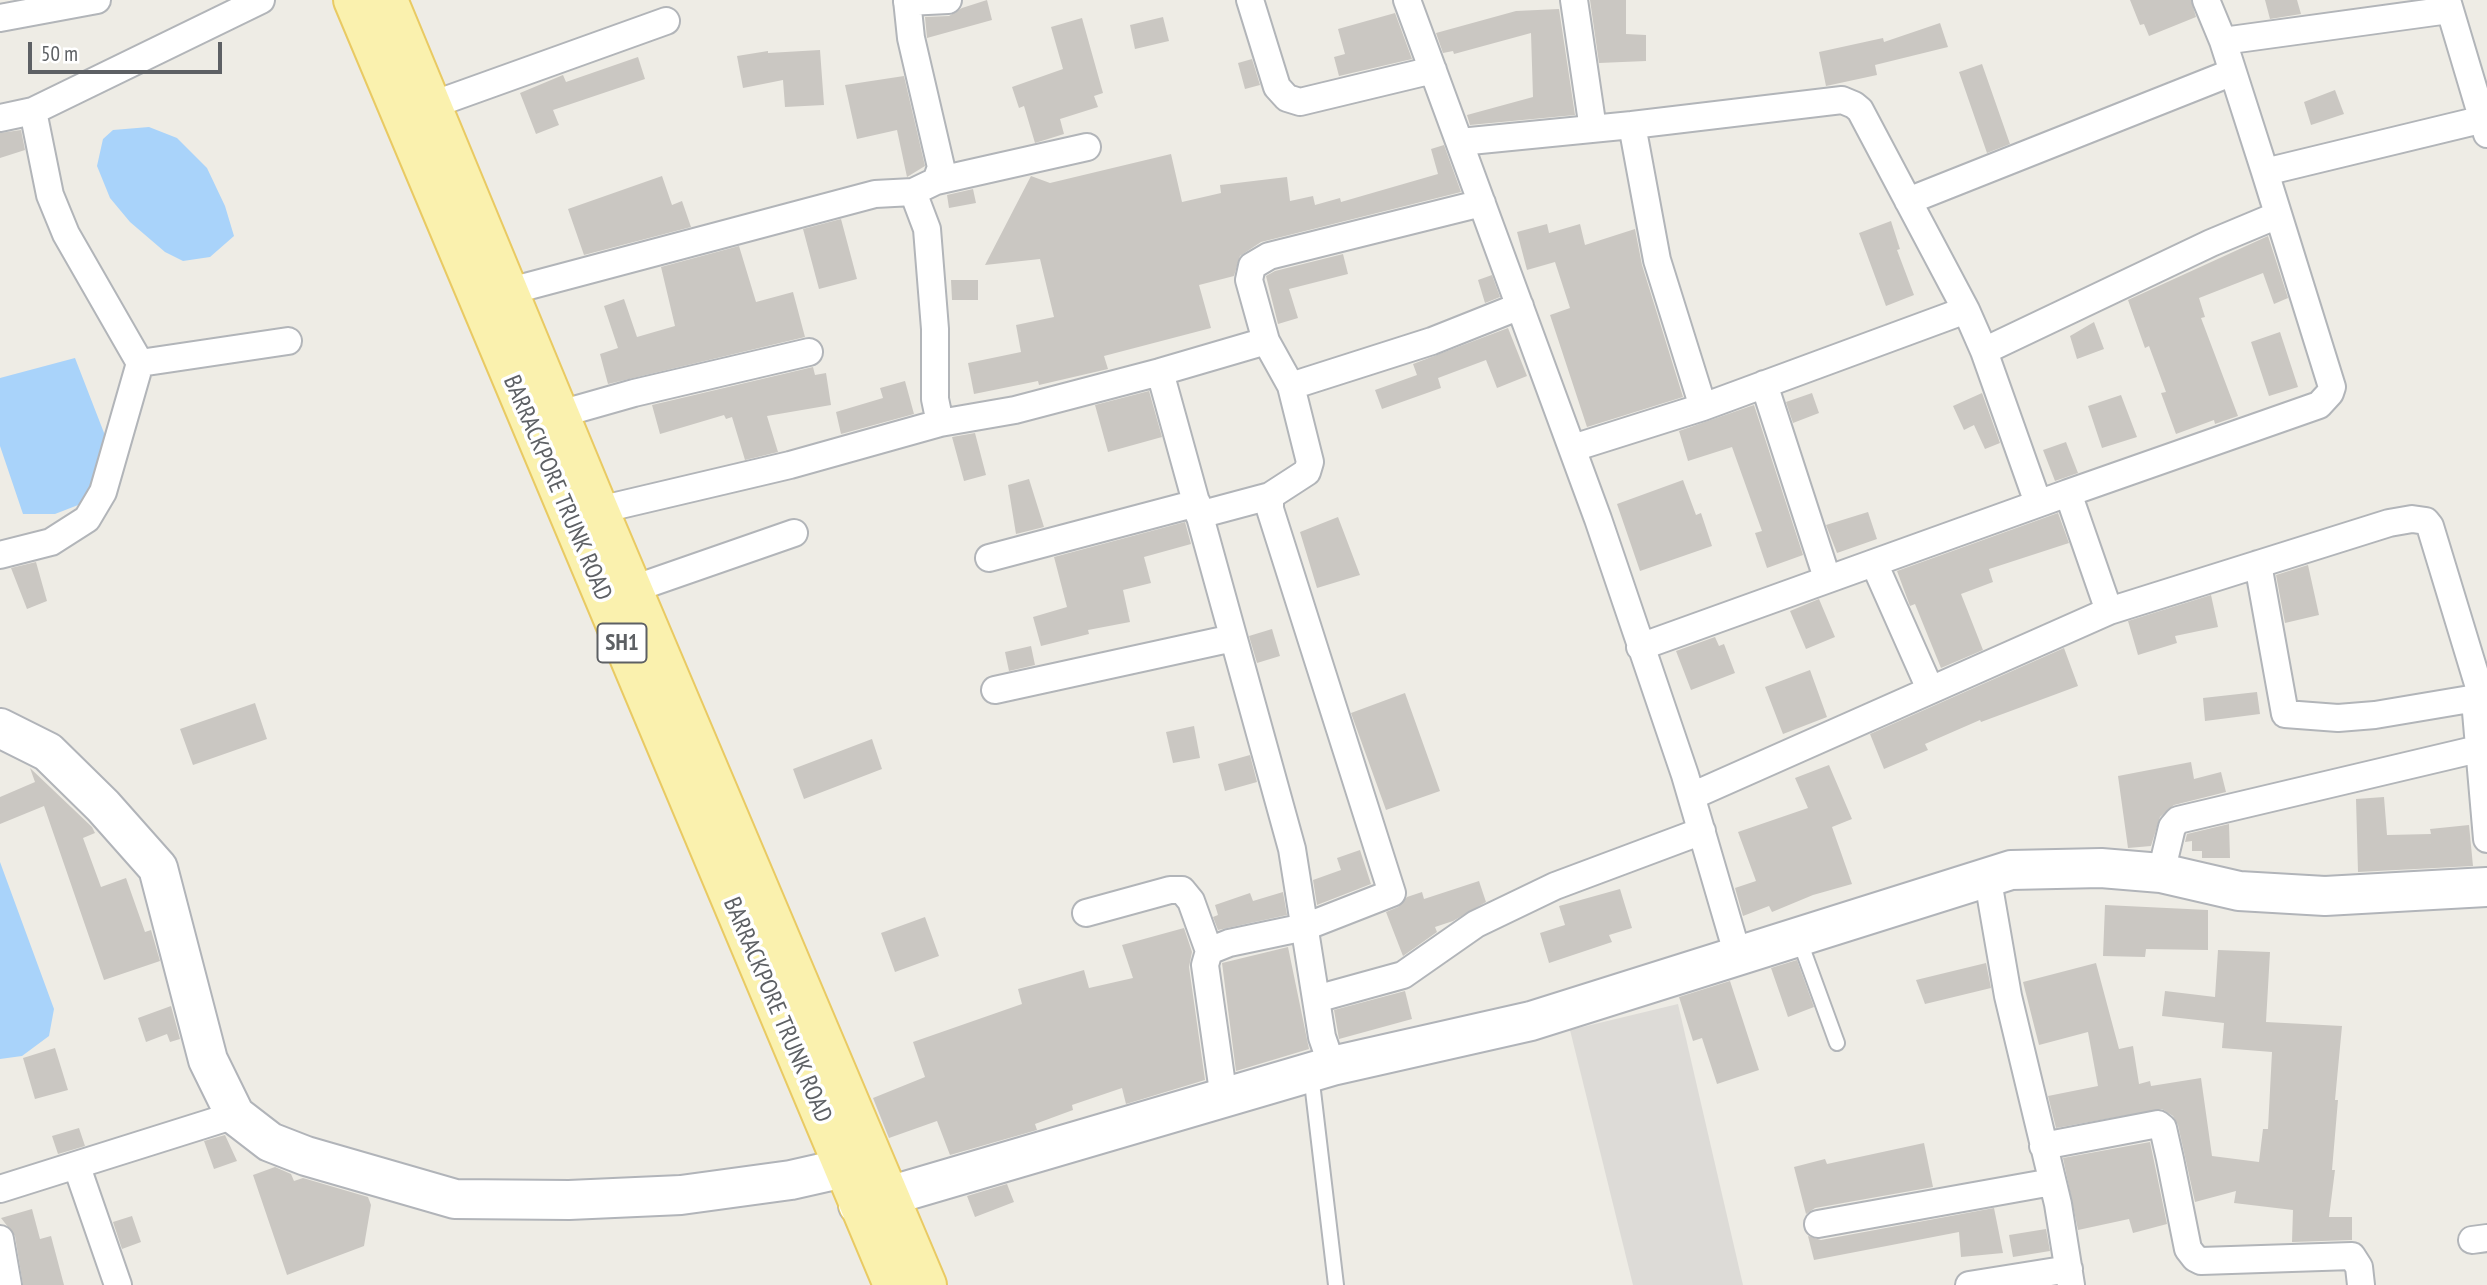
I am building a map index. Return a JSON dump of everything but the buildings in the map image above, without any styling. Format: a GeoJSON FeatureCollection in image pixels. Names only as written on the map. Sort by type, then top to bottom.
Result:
{"type":"FeatureCollection","features":[{"type":"Feature","properties":{"kind":"main road","name":"BARRACKPORE TRUNK ROAD"},"geometry":{"type":"LineString","coordinates":[[353,0],[844,1168],[874,1201],[927,1285]]}},
{"type":"Feature","properties":{"kind":"main road","name":"BARRACKPORE TRUNK ROAD"},"geometry":{"type":"LineString","coordinates":[[388,0],[633,589],[874,1201],[893,1285]]}},
{"type":"Feature","properties":{"kind":"street"},"geometry":{"type":"LineString","coordinates":[[0,18],[97,0]]}},
{"type":"Feature","properties":{"kind":"street"},"geometry":{"type":"LineString","coordinates":[[0,118],[33,111],[261,0]]}},
{"type":"Feature","properties":{"kind":"street"},"geometry":{"type":"LineString","coordinates":[[940,423],[935,399],[935,330],[925,186],[940,159],[913,47],[907,1],[948,0]]}},
{"type":"Feature","properties":{"kind":"street"},"geometry":{"type":"LineString","coordinates":[[1250,0],[1277,87],[1287,98],[1300,102],[1433,70]]}},
{"type":"Feature","properties":{"kind":"street"},"geometry":{"type":"LineString","coordinates":[[1407,0],[1573,448],[1692,796],[1738,956]]}},
{"type":"Feature","properties":{"kind":"street"},"geometry":{"type":"LineString","coordinates":[[1574,0],[1593,129]]}},
{"type":"Feature","properties":{"kind":"street"},"geometry":{"type":"LineString","coordinates":[[1640,647],[1827,578],[2319,405],[2326,398],[2332,387],[2223,41],[2206,0]]}},
{"type":"Feature","properties":{"kind":"street"},"geometry":{"type":"LineString","coordinates":[[2223,41],[2448,5],[2484,118],[2265,172]]}},
{"type":"Feature","properties":{"kind":"street"},"geometry":{"type":"LineString","coordinates":[[432,105],[666,21]]}},
{"type":"Feature","properties":{"kind":"street"},"geometry":{"type":"LineString","coordinates":[[1909,201],[2233,72]]}},
{"type":"Feature","properties":{"kind":"street"},"geometry":{"type":"LineString","coordinates":[[1460,142],[1848,101],[1860,110],[1966,310],[1984,351],[2038,503]]}},
{"type":"Feature","properties":{"kind":"street"},"geometry":{"type":"LineString","coordinates":[[0,555],[51,542],[87,519],[103,492],[140,363],[66,234],[50,195],[33,111]]}},
{"type":"Feature","properties":{"kind":"street"},"geometry":{"type":"LineString","coordinates":[[1632,125],[1657,260],[1703,407]]}},
{"type":"Feature","properties":{"kind":"street"},"geometry":{"type":"LineString","coordinates":[[509,290],[875,194],[925,186],[1087,147]]}},
{"type":"Feature","properties":{"kind":"street"},"geometry":{"type":"LineString","coordinates":[[989,558],[1198,509],[1270,496],[1307,472],[1310,461],[1291,386],[1266,341],[1249,280],[1252,266],[1269,256],[1482,203]]}},
{"type":"Feature","properties":{"kind":"street"},"geometry":{"type":"LineString","coordinates":[[1984,351],[2211,243],[2278,215]]}},
{"type":"Feature","properties":{"kind":"street"},"geometry":{"type":"LineString","coordinates":[[1291,386],[1420,345],[1520,306]]}},
{"type":"Feature","properties":{"kind":"street"},"geometry":{"type":"LineString","coordinates":[[1573,448],[1703,407],[1966,310]]}},
{"type":"Feature","properties":{"kind":"street"},"geometry":{"type":"LineString","coordinates":[[140,363],[288,341]]}},
{"type":"Feature","properties":{"kind":"street"},"geometry":{"type":"LineString","coordinates":[[599,510],[790,465],[940,423],[1015,410],[1266,341]]}},
{"type":"Feature","properties":{"kind":"street"},"geometry":{"type":"LineString","coordinates":[[560,414],[634,393],[809,352]]}},
{"type":"Feature","properties":{"kind":"street"},"geometry":{"type":"LineString","coordinates":[[1160,372],[1292,849],[1322,1037],[1322,1070]]}},
{"type":"Feature","properties":{"kind":"street"},"geometry":{"type":"LineString","coordinates":[[1764,384],[1827,578]]}},
{"type":"Feature","properties":{"kind":"street"},"geometry":{"type":"LineString","coordinates":[[2068,493],[2109,611]]}},
{"type":"Feature","properties":{"kind":"street"},"geometry":{"type":"LineString","coordinates":[[1209,951],[1229,943],[1304,927],[1392,893],[1270,509],[1270,496]]}},
{"type":"Feature","properties":{"kind":"street"},"geometry":{"type":"LineString","coordinates":[[1692,796],[2109,611],[2389,523],[2426,521],[2430,527],[2485,703]]}},
{"type":"Feature","properties":{"kind":"street"},"geometry":{"type":"LineString","coordinates":[[633,589],[794,533]]}},
{"type":"Feature","properties":{"kind":"street"},"geometry":{"type":"LineString","coordinates":[[1874,563],[1930,689]]}},
{"type":"Feature","properties":{"kind":"street"},"geometry":{"type":"LineString","coordinates":[[2258,564],[2285,714],[2338,718],[2485,703]]}},
{"type":"Feature","properties":{"kind":"street"},"geometry":{"type":"LineString","coordinates":[[995,690],[1233,638]]}},
{"type":"Feature","properties":{"kind":"street"},"geometry":{"type":"LineString","coordinates":[[2485,703],[2476,712],[2487,839]]}},
{"type":"Feature","properties":{"kind":"street"},"geometry":{"type":"LineString","coordinates":[[0,728],[48,752],[103,806],[158,868],[208,1060],[247,1134]]}},
{"type":"Feature","properties":{"kind":"street"},"geometry":{"type":"LineString","coordinates":[[2161,873],[2172,827],[2178,820],[2478,749]]}},
{"type":"Feature","properties":{"kind":"street"},"geometry":{"type":"LineString","coordinates":[[1316,999],[1403,975],[1476,925],[1498,914],[1587,873],[1702,831]]}},
{"type":"Feature","properties":{"kind":"street"},"geometry":{"type":"LineString","coordinates":[[874,1201],[984,1166],[1322,1070],[1531,1021],[1987,875],[2011,870],[2101,868],[2161,873],[2239,891],[2325,896],[2487,887]]}},
{"type":"Feature","properties":{"kind":"street"},"geometry":{"type":"LineString","coordinates":[[1969,1285],[2070,1277],[2052,1182],[2008,996],[1987,875]]}},
{"type":"Feature","properties":{"kind":"street"},"geometry":{"type":"LineString","coordinates":[[1086,913],[1170,890],[1182,890],[1191,901],[1209,951],[1205,965],[1224,1099]]}},
{"type":"Feature","properties":{"kind":"street"},"geometry":{"type":"LineString","coordinates":[[2043,1146],[2158,1124],[2165,1139],[2188,1249],[2195,1258],[2201,1261],[2352,1256],[2359,1267],[2361,1285]]}},
{"type":"Feature","properties":{"kind":"street"},"geometry":{"type":"LineString","coordinates":[[0,1189],[77,1167],[247,1134],[306,1156],[456,1199],[569,1200],[681,1195],[791,1180],[844,1168]]}},
{"type":"Feature","properties":{"kind":"street"},"geometry":{"type":"LineString","coordinates":[[77,1167],[118,1285]]}},
{"type":"Feature","properties":{"kind":"street"},"geometry":{"type":"LineString","coordinates":[[1818,1224],[2052,1182]]}},
{"type":"Feature","properties":{"kind":"street"},"geometry":{"type":"LineString","coordinates":[[0,1240],[8,1285]]}},
{"type":"Feature","properties":{"kind":"lane"},"geometry":{"type":"LineString","coordinates":[[1799,937],[1837,1044]]}},
{"type":"Feature","properties":{"kind":"lane"},"geometry":{"type":"LineString","coordinates":[[1322,1070],[1336,1285]]}},
{"type":"Feature","properties":{"kind":"shaded area"},"geometry":{"type":"Polygon","coordinates":[[[1678,1004],[1743,1285],[1633,1285],[1570,1030],[1678,1004]]]}},
{"type":"Feature","properties":{"kind":"water"},"geometry":{"type":"Polygon","coordinates":[[[149,127],[177,138],[207,168],[225,206],[234,236],[210,257],[183,261],[165,252],[130,222],[110,198],[97,166],[103,139],[113,130],[149,127]]]}},
{"type":"Feature","properties":{"kind":"water"},"geometry":{"type":"Polygon","coordinates":[[[75,358],[106,438],[91,500],[55,514],[23,514],[0,446],[0,378],[75,358]]]}},
{"type":"Feature","properties":{"kind":"water"},"geometry":{"type":"Polygon","coordinates":[[[0,862],[54,1009],[49,1036],[22,1056],[0,1059],[0,862]]]}}]}
